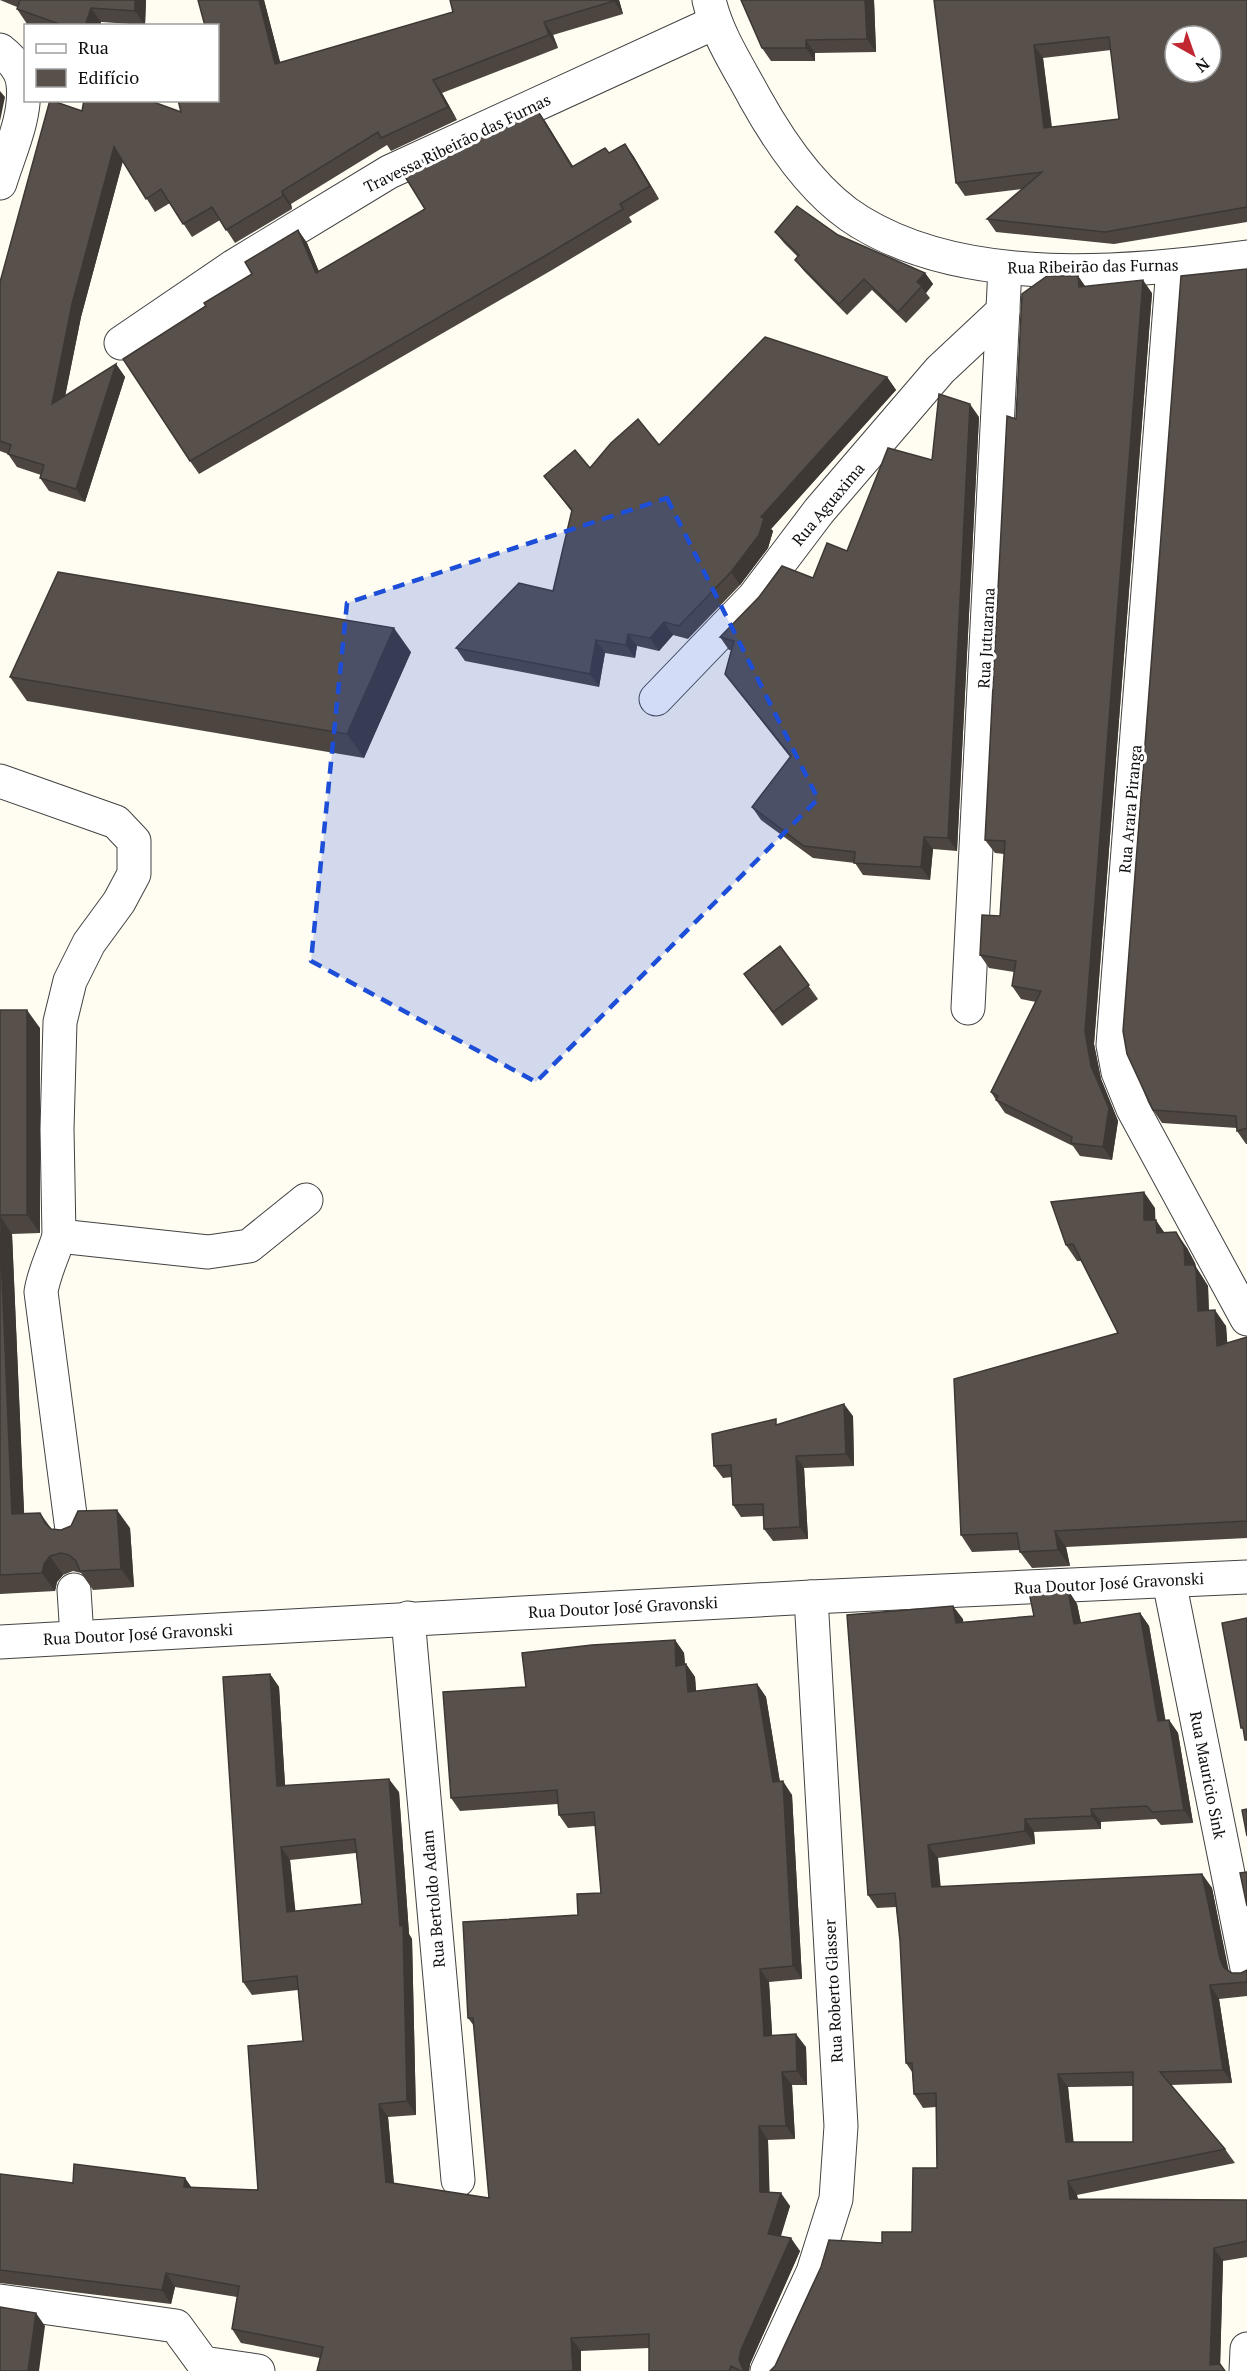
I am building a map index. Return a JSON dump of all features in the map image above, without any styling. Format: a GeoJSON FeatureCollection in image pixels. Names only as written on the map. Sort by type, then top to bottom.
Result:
{"type":"FeatureCollection","features":[{"type":"Feature","properties":{"kind":"street","name":"Rua Ribeirão das Furnas"},"geometry":{"type":"LineString","coordinates":[[711,11],[768,120],[809,179],[859,221],[910,248],[1005,268],[1173,267],[1247,257]]}},
{"type":"Feature","properties":{"kind":"street","name":"Travessa Ribeirão das Furnas"},"geometry":{"type":"LineString","coordinates":[[122,343],[234,266],[389,172],[711,11]]}},
{"type":"Feature","properties":{"kind":"street"},"geometry":{"type":"LineString","coordinates":[[0,50],[12,61],[24,82],[22,113],[0,183]]}},
{"type":"Feature","properties":{"kind":"street","name":"Rua Arara Piranga"},"geometry":{"type":"LineString","coordinates":[[1173,267],[1113,1045],[1118,1072],[1133,1109],[1247,1319]]}},
{"type":"Feature","properties":{"kind":"street","name":"Rua Jutuarana"},"geometry":{"type":"LineString","coordinates":[[968,1008],[1005,268]]}},
{"type":"Feature","properties":{"kind":"street","name":"Rua Aguaxima"},"geometry":{"type":"LineString","coordinates":[[656,699],[754,597],[819,511],[940,370],[1003,311]]}},
{"type":"Feature","properties":{"kind":"street"},"geometry":{"type":"LineString","coordinates":[[0,782],[116,822],[134,841],[134,874],[84,952],[70,981],[60,1022],[57,1129],[59,1236],[54,1253],[44,1272],[41,1292],[72,1530]]}},
{"type":"Feature","properties":{"kind":"street"},"geometry":{"type":"LineString","coordinates":[[59,1236],[208,1252],[249,1246],[306,1200]]}},
{"type":"Feature","properties":{"kind":"street","name":"Rua Doutor José Gravonski"},"geometry":{"type":"LineString","coordinates":[[0,1642],[408,1618],[1247,1577]]}},
{"type":"Feature","properties":{"kind":"street","name":"Rua Mauricio Sink"},"geometry":{"type":"LineString","coordinates":[[1169,1581],[1247,1968]]}},
{"type":"Feature","properties":{"kind":"street"},"geometry":{"type":"LineString","coordinates":[[74,1590],[77,1638]]}},
{"type":"Feature","properties":{"kind":"street","name":"Rua Roberto Glasser"},"geometry":{"type":"LineString","coordinates":[[767,2371],[813,2272],[836,2199],[838,2168],[840,2126],[811,1597]]}},
{"type":"Feature","properties":{"kind":"street","name":"Rua Bertoldo Adam"},"geometry":{"type":"LineString","coordinates":[[408,1618],[458,2180]]}},
{"type":"Feature","properties":{"kind":"street"},"geometry":{"type":"LineString","coordinates":[[0,2301],[176,2326],[203,2363],[258,2371]]}},
{"type":"Feature","properties":{"kind":"street"},"geometry":{"type":"LineString","coordinates":[[1246,2371],[1247,2349]]}},
{"type":"Feature","properties":{"kind":"highlighted area"},"geometry":{"type":"Polygon","coordinates":[[[667,498],[818,799],[536,1082],[311,961],[347,603],[667,498]]]}},
{"type":"Feature","properties":{"kind":"building"},"geometry":{"type":"Polygon","coordinates":[[[20,0],[135,0],[135,11],[91,8],[86,24],[59,24],[17,9],[20,0]]]}},
{"type":"Feature","properties":{"kind":"building"},"geometry":{"type":"Polygon","coordinates":[[[198,0],[259,0],[275,64],[453,12],[450,0],[614,1],[544,22],[549,35],[433,80],[448,107],[381,138],[378,132],[282,191],[283,196],[226,230],[212,207],[183,224],[161,189],[146,199],[114,147],[72,304],[52,404],[116,364],[76,489],[40,478],[44,465],[8,454],[11,445],[0,441],[0,282],[49,102],[82,111],[84,102],[154,102],[181,112],[178,102],[219,102],[219,24],[204,24],[198,0]]]}},
{"type":"Feature","properties":{"kind":"building"},"geometry":{"type":"Polygon","coordinates":[[[741,0],[865,0],[867,39],[806,40],[806,48],[762,48],[741,0]]]}},
{"type":"Feature","properties":{"kind":"building"},"geometry":{"type":"Polygon","coordinates":[[[934,0],[1247,0],[1247,207],[1105,232],[987,219],[1042,172],[956,183],[934,0]],[[1109,37],[1034,45],[1044,128],[1119,119],[1109,37]]]}},
{"type":"Feature","properties":{"kind":"building"},"geometry":{"type":"Polygon","coordinates":[[[536,108],[572,167],[605,148],[609,153],[625,144],[650,186],[620,204],[623,209],[543,257],[190,461],[123,359],[206,306],[204,303],[252,274],[245,262],[298,230],[316,273],[425,209],[401,170],[467,139],[470,143],[536,108]]]}},
{"type":"Feature","properties":{"kind":"building"},"geometry":{"type":"Polygon","coordinates":[[[797,206],[838,235],[925,273],[917,282],[922,286],[898,312],[864,279],[839,304],[795,260],[799,255],[775,232],[797,206]]]}},
{"type":"Feature","properties":{"kind":"building"},"geometry":{"type":"Polygon","coordinates":[[[1247,269],[1247,1128],[1237,1131],[1236,1116],[1153,1110],[1127,1054],[1123,1031],[1181,276],[1247,269]]]}},
{"type":"Feature","properties":{"kind":"building"},"geometry":{"type":"Polygon","coordinates":[[[1047,276],[1078,276],[1079,287],[1143,280],[1085,1031],[1091,1066],[1109,1108],[1103,1147],[1071,1143],[1072,1137],[996,1100],[998,1096],[991,1092],[1041,991],[1012,986],[1016,961],[980,955],[982,915],[1000,916],[1005,841],[985,840],[1007,416],[1016,419],[1022,294],[1047,276]]]}},
{"type":"Feature","properties":{"kind":"building"},"geometry":{"type":"Polygon","coordinates":[[[765,337],[887,377],[761,517],[764,518],[759,535],[731,572],[679,626],[664,622],[650,638],[628,634],[626,645],[596,640],[590,674],[456,648],[519,583],[553,591],[572,510],[544,476],[575,450],[590,468],[611,443],[638,419],[659,445],[765,337]]]}},
{"type":"Feature","properties":{"kind":"building"},"geometry":{"type":"Polygon","coordinates":[[[939,394],[970,404],[948,838],[924,837],[921,867],[854,863],[855,852],[804,846],[752,807],[791,756],[725,674],[734,641],[720,637],[759,597],[782,566],[813,578],[827,543],[847,551],[888,448],[932,460],[939,394]]]}},
{"type":"Feature","properties":{"kind":"building"},"geometry":{"type":"Polygon","coordinates":[[[58,572],[394,628],[347,734],[10,677],[58,572]]]}},
{"type":"Feature","properties":{"kind":"building"},"geometry":{"type":"Polygon","coordinates":[[[780,946],[809,985],[773,1012],[744,974],[780,946]]]}},
{"type":"Feature","properties":{"kind":"building"},"geometry":{"type":"Polygon","coordinates":[[[0,1010],[27,1010],[27,1215],[0,1215],[0,1010]]]}},
{"type":"Feature","properties":{"kind":"building"},"geometry":{"type":"Polygon","coordinates":[[[1144,1192],[1144,1220],[1156,1220],[1157,1233],[1176,1232],[1184,1247],[1185,1265],[1194,1265],[1198,1311],[1215,1310],[1217,1346],[1247,1337],[1247,1521],[1055,1531],[1058,1550],[1020,1552],[1017,1533],[961,1535],[954,1379],[1118,1333],[1073,1244],[1066,1245],[1051,1202],[1144,1192]]]}},
{"type":"Feature","properties":{"kind":"building"},"geometry":{"type":"Polygon","coordinates":[[[0,1231],[12,1514],[40,1513],[51,1529],[61,1530],[71,1526],[78,1511],[117,1510],[121,1569],[80,1571],[76,1561],[69,1555],[61,1553],[50,1556],[44,1564],[42,1573],[0,1575],[0,1231]]]}},
{"type":"Feature","properties":{"kind":"building"},"geometry":{"type":"Polygon","coordinates":[[[844,1404],[846,1454],[796,1456],[800,1527],[764,1529],[763,1504],[733,1505],[731,1465],[714,1466],[712,1434],[776,1419],[776,1425],[844,1404]]]}},
{"type":"Feature","properties":{"kind":"building"},"geometry":{"type":"Polygon","coordinates":[[[1068,1590],[1074,1624],[1140,1613],[1158,1721],[1169,1720],[1184,1810],[1152,1812],[1147,1806],[1091,1809],[1092,1816],[1025,1819],[1025,1831],[928,1845],[932,1887],[1202,1874],[1220,1959],[1224,1968],[1232,1973],[1247,1970],[1247,1982],[1210,1985],[1223,2070],[1160,2072],[1225,2149],[1068,2181],[1070,2199],[1247,2200],[1247,2241],[1214,2248],[1210,2365],[1220,2364],[1225,2371],[770,2371],[775,2366],[821,2267],[829,2240],[882,2243],[882,2232],[912,2232],[913,2168],[937,2168],[936,2093],[914,2094],[912,2063],[906,2063],[900,1941],[895,1893],[868,1895],[847,1615],[953,1606],[956,1623],[1034,1616],[1029,1592],[1068,1590]],[[1133,2072],[1058,2074],[1066,2142],[1133,2142],[1133,2072]]]}},
{"type":"Feature","properties":{"kind":"building"},"geometry":{"type":"Polygon","coordinates":[[[1247,1618],[1247,1740],[1245,1740],[1222,1623],[1247,1618]]]}},
{"type":"Feature","properties":{"kind":"building"},"geometry":{"type":"Polygon","coordinates":[[[675,1640],[676,1666],[686,1664],[688,1692],[757,1684],[773,1782],[783,1781],[793,1966],[760,1969],[764,2036],[796,2034],[797,2071],[782,2072],[786,2126],[759,2126],[760,2192],[781,2193],[768,2234],[791,2238],[741,2350],[739,2360],[745,2371],[731,2366],[729,2371],[649,2371],[649,2334],[571,2338],[573,2371],[317,2371],[323,2347],[232,2329],[239,2286],[166,2273],[162,2290],[0,2270],[0,2174],[73,2183],[74,2164],[185,2178],[184,2187],[258,2190],[248,2046],[303,2041],[297,1976],[243,1982],[223,1677],[270,1674],[277,1786],[389,1779],[400,1926],[403,1925],[407,2101],[379,2104],[386,2182],[489,2198],[473,2018],[468,2018],[463,1922],[578,1915],[577,1894],[601,1893],[594,1812],[559,1815],[557,1790],[451,1798],[443,1692],[526,1687],[522,1653],[592,1645],[675,1640]],[[355,1839],[281,1847],[287,1912],[362,1904],[355,1839]]]}},
{"type":"Feature","properties":{"kind":"building"},"geometry":{"type":"Polygon","coordinates":[[[1247,1809],[1247,1836],[1242,1810],[1247,1809]]]}},
{"type":"Feature","properties":{"kind":"building"},"geometry":{"type":"Polygon","coordinates":[[[1247,1872],[1247,1906],[1240,1873],[1247,1872]]]}},
{"type":"Feature","properties":{"kind":"building"},"geometry":{"type":"Polygon","coordinates":[[[0,2307],[36,2313],[28,2371],[0,2371],[0,2307]]]}}]}
